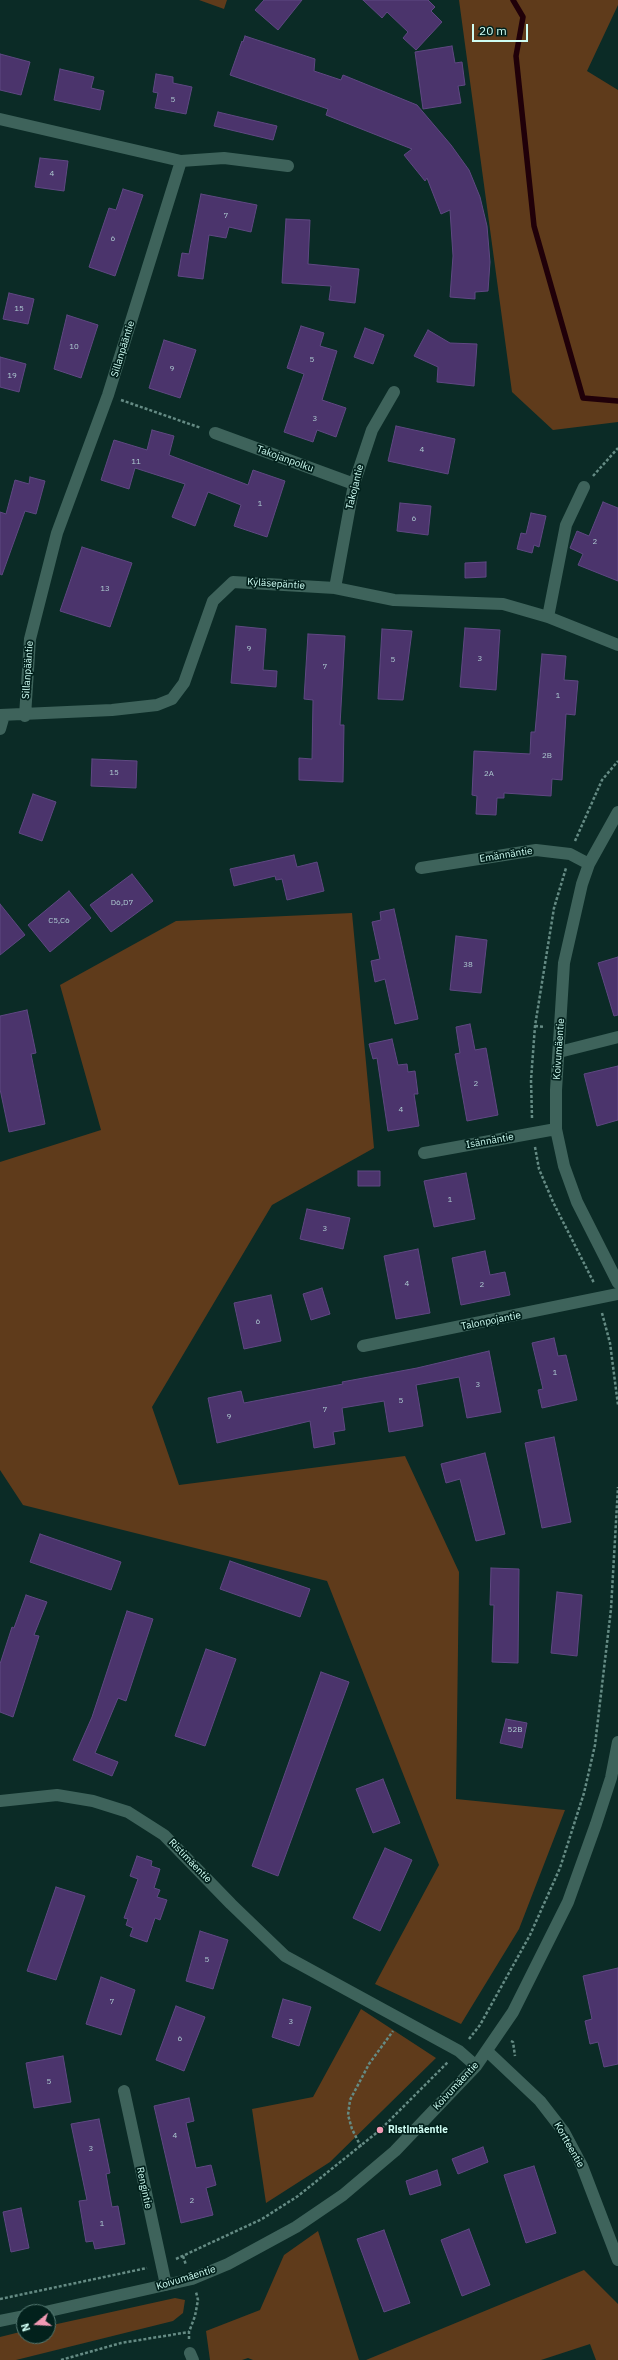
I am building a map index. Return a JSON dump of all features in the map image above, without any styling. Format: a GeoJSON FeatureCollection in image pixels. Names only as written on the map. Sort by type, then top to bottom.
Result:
{"type":"FeatureCollection","features":[{"type":"Feature","properties":{"kind":"street"},"geometry":{"type":"LineString","coordinates":[[0,119],[181,162],[224,158],[288,166]]}},
{"type":"Feature","properties":{"kind":"street","name":"Sillanpääntie"},"geometry":{"type":"LineString","coordinates":[[25,716],[30,639],[57,533],[108,395],[181,162]]}},
{"type":"Feature","properties":{"kind":"street","name":"Takojantie"},"geometry":{"type":"LineString","coordinates":[[334,588],[354,484],[372,430],[394,392]]}},
{"type":"Feature","properties":{"kind":"street","name":"Takojanpolku"},"geometry":{"type":"LineString","coordinates":[[215,433],[354,484]]}},
{"type":"Feature","properties":{"kind":"street"},"geometry":{"type":"LineString","coordinates":[[548,617],[566,525],[584,488]]}},
{"type":"Feature","properties":{"kind":"street","name":"Kyläsepäntie"},"geometry":{"type":"LineString","coordinates":[[2,715],[25,716],[150,706],[172,699],[184,683],[213,601],[233,582],[334,588],[394,600],[503,604],[548,617],[618,645]]}},
{"type":"Feature","properties":{"kind":"street"},"geometry":{"type":"LineString","coordinates":[[0,728],[2,715]]}},
{"type":"Feature","properties":{"kind":"street","name":"Koivumäentie"},"geometry":{"type":"LineString","coordinates":[[618,812],[590,864],[582,884],[564,963],[556,1129],[564,1166],[577,1202],[618,1284]]}},
{"type":"Feature","properties":{"kind":"street","name":"Emännäntie"},"geometry":{"type":"LineString","coordinates":[[421,868],[536,850],[570,854],[590,864]]}},
{"type":"Feature","properties":{"kind":"street"},"geometry":{"type":"LineString","coordinates":[[559,1052],[618,1037]]}},
{"type":"Feature","properties":{"kind":"street","name":"Isännäntie"},"geometry":{"type":"LineString","coordinates":[[424,1153],[556,1129]]}},
{"type":"Feature","properties":{"kind":"street","name":"Talonpojantie"},"geometry":{"type":"LineString","coordinates":[[363,1346],[618,1294]]}},
{"type":"Feature","properties":{"kind":"street","name":"Koivumäentie"},"geometry":{"type":"LineString","coordinates":[[56,2310],[166,2285],[192,2278],[228,2264],[296,2227],[343,2195],[395,2151],[476,2066],[513,2012],[568,1902],[614,1778],[618,1742]]}},
{"type":"Feature","properties":{"kind":"street","name":"Ristimäentie"},"geometry":{"type":"LineString","coordinates":[[0,1801],[57,1795],[93,1801],[128,1812],[164,1835],[191,1860],[231,1904],[285,1956],[458,2051],[476,2066]]}},
{"type":"Feature","properties":{"kind":"street","name":"Kortteentie"},"geometry":{"type":"LineString","coordinates":[[487,2051],[540,2101],[564,2132],[582,2166],[618,2260]]}},
{"type":"Feature","properties":{"kind":"street","name":"Rengintie"},"geometry":{"type":"LineString","coordinates":[[124,2091],[166,2285]]}},
{"type":"Feature","properties":{"kind":"street"},"geometry":{"type":"LineString","coordinates":[[0,2321],[16,2318]]}},
{"type":"Feature","properties":{"kind":"path"},"geometry":{"type":"LineString","coordinates":[[108,395],[215,433]]}},
{"type":"Feature","properties":{"kind":"path"},"geometry":{"type":"LineString","coordinates":[[584,488],[618,448]]}},
{"type":"Feature","properties":{"kind":"path"},"geometry":{"type":"LineString","coordinates":[[0,2299],[161,2266],[262,2219],[298,2196],[361,2147],[380,2130],[458,2051],[480,2025],[530,1935],[560,1868],[584,1793],[595,1745],[611,1610],[617,1539],[618,1487]]}},
{"type":"Feature","properties":{"kind":"path"},"geometry":{"type":"LineString","coordinates":[[361,2147],[352,2129],[348,2115],[350,2100],[369,2064],[401,2020]]}},
{"type":"Feature","properties":{"kind":"path"},"geometry":{"type":"LineString","coordinates":[[192,2356],[189,2332],[195,2316],[198,2300]]}},
{"type":"Feature","properties":{"kind":"path"},"geometry":{"type":"LineString","coordinates":[[61,2360],[121,2343],[189,2332]]}},
{"type":"Feature","properties":{"kind":"shaded area"},"geometry":{"type":"Polygon","coordinates":[[[199,0],[227,0],[224,9],[199,0]]]}},
{"type":"Feature","properties":{"kind":"shaded area"},"geometry":{"type":"Polygon","coordinates":[[[459,0],[618,0],[618,5],[587,71],[618,90],[618,422],[553,430],[512,392],[459,0]]]}},
{"type":"Feature","properties":{"kind":"shaded area"},"geometry":{"type":"Polygon","coordinates":[[[352,913],[374,1148],[272,1205],[152,1407],[179,1485],[405,1456],[459,1572],[456,1799],[565,1810],[519,1929],[461,2024],[375,1984],[439,1865],[327,1581],[23,1505],[0,1470],[0,1162],[101,1130],[60,985],[176,921],[352,913]]]}},
{"type":"Feature","properties":{"kind":"shaded area"},"geometry":{"type":"Polygon","coordinates":[[[361,2009],[436,2058],[330,2162],[266,2203],[252,2109],[313,2097],[361,2009]]]}},
{"type":"Feature","properties":{"kind":"shaded area"},"geometry":{"type":"Polygon","coordinates":[[[318,2231],[359,2360],[253,2360],[248,2358],[242,2360],[210,2360],[206,2331],[260,2310],[284,2255],[318,2231]]]}},
{"type":"Feature","properties":{"kind":"shaded area"},"geometry":{"type":"Polygon","coordinates":[[[584,2270],[618,2304],[618,2360],[596,2360],[590,2344],[541,2360],[366,2360],[584,2270]]]}},
{"type":"Feature","properties":{"kind":"shaded area"},"geometry":{"type":"Polygon","coordinates":[[[175,2298],[185,2300],[183,2313],[173,2321],[16,2360],[0,2360],[0,2337],[16,2333],[16,2344],[56,2344],[56,2324],[175,2298]]]}},
{"type":"Feature","properties":{"kind":"building"},"geometry":{"type":"Polygon","coordinates":[[[264,0],[302,0],[278,30],[255,10],[264,0]]]}},
{"type":"Feature","properties":{"kind":"building"},"geometry":{"type":"Polygon","coordinates":[[[363,0],[428,0],[435,7],[431,11],[442,22],[416,50],[403,38],[408,32],[387,12],[382,18],[363,0]]]}},
{"type":"Feature","properties":{"kind":"building"},"geometry":{"type":"Polygon","coordinates":[[[245,36],[315,59],[314,71],[341,80],[343,75],[417,105],[451,145],[469,170],[480,197],[487,226],[490,262],[488,291],[475,292],[475,299],[450,297],[453,256],[450,210],[441,214],[427,178],[425,181],[404,155],[412,149],[326,115],[328,109],[230,75],[245,36]]]}},
{"type":"Feature","properties":{"kind":"building"},"geometry":{"type":"Polygon","coordinates":[[[452,46],[455,63],[462,62],[465,85],[458,86],[461,103],[423,109],[415,52],[452,46]]]}},
{"type":"Feature","properties":{"kind":"building"},"geometry":{"type":"Polygon","coordinates":[[[0,54],[30,62],[21,95],[0,90],[0,54]]]}},
{"type":"Feature","properties":{"kind":"building"},"geometry":{"type":"Polygon","coordinates":[[[60,69],[94,77],[91,88],[104,91],[100,110],[54,100],[60,69]]]}},
{"type":"Feature","properties":{"kind":"building"},"geometry":{"type":"Polygon","coordinates":[[[156,74],[173,77],[173,83],[192,87],[186,114],[155,108],[158,93],[153,92],[156,74]]]}},
{"type":"Feature","properties":{"kind":"building"},"geometry":{"type":"Polygon","coordinates":[[[218,112],[277,126],[273,140],[214,126],[218,112]]]}},
{"type":"Feature","properties":{"kind":"building"},"geometry":{"type":"Polygon","coordinates":[[[40,158],[68,161],[64,191],[35,187],[40,158]]]}},
{"type":"Feature","properties":{"kind":"building"},"geometry":{"type":"Polygon","coordinates":[[[123,189],[143,195],[115,276],[89,267],[109,208],[116,210],[123,189]]]}},
{"type":"Feature","properties":{"kind":"building"},"geometry":{"type":"Polygon","coordinates":[[[201,194],[257,205],[251,232],[229,227],[226,238],[209,235],[203,279],[178,276],[182,253],[189,254],[201,194]]]}},
{"type":"Feature","properties":{"kind":"building"},"geometry":{"type":"Polygon","coordinates":[[[286,219],[310,220],[308,264],[359,269],[355,303],[329,300],[331,286],[282,283],[286,219]]]}},
{"type":"Feature","properties":{"kind":"building"},"geometry":{"type":"Polygon","coordinates":[[[9,293],[34,299],[28,324],[3,319],[9,293]]]}},
{"type":"Feature","properties":{"kind":"building"},"geometry":{"type":"Polygon","coordinates":[[[67,315],[98,325],[81,378],[54,369],[67,315]]]}},
{"type":"Feature","properties":{"kind":"building"},"geometry":{"type":"Polygon","coordinates":[[[301,326],[324,333],[320,346],[337,351],[322,400],[346,408],[336,437],[317,430],[313,442],[284,432],[304,374],[287,368],[301,326]]]}},
{"type":"Feature","properties":{"kind":"building"},"geometry":{"type":"Polygon","coordinates":[[[365,328],[384,335],[373,364],[354,357],[365,328]]]}},
{"type":"Feature","properties":{"kind":"building"},"geometry":{"type":"Polygon","coordinates":[[[428,330],[450,343],[477,344],[474,386],[437,382],[438,367],[414,356],[428,330]]]}},
{"type":"Feature","properties":{"kind":"building"},"geometry":{"type":"Polygon","coordinates":[[[164,340],[196,350],[180,398],[149,388],[164,340]]]}},
{"type":"Feature","properties":{"kind":"building"},"geometry":{"type":"Polygon","coordinates":[[[0,357],[26,364],[19,392],[0,387],[0,357]]]}},
{"type":"Feature","properties":{"kind":"building"},"geometry":{"type":"Polygon","coordinates":[[[396,426],[455,439],[448,474],[388,461],[396,426]]]}},
{"type":"Feature","properties":{"kind":"building"},"geometry":{"type":"Polygon","coordinates":[[[152,430],[174,436],[169,455],[248,485],[253,470],[285,481],[267,537],[234,526],[241,505],[208,492],[195,526],[172,517],[185,484],[135,468],[129,489],[101,480],[114,440],[147,450],[152,430]]]}},
{"type":"Feature","properties":{"kind":"building"},"geometry":{"type":"Polygon","coordinates":[[[30,477],[45,481],[36,514],[25,511],[2,575],[0,574],[0,512],[6,514],[15,480],[29,484],[30,477]]]}},
{"type":"Feature","properties":{"kind":"building"},"geometry":{"type":"Polygon","coordinates":[[[603,502],[618,508],[618,581],[578,565],[583,554],[570,548],[577,531],[589,536],[603,502]]]}},
{"type":"Feature","properties":{"kind":"building"},"geometry":{"type":"Polygon","coordinates":[[[400,503],[431,506],[428,535],[397,531],[400,503]]]}},
{"type":"Feature","properties":{"kind":"building"},"geometry":{"type":"Polygon","coordinates":[[[531,513],[546,516],[539,547],[534,545],[532,553],[517,549],[521,533],[526,534],[531,513]]]}},
{"type":"Feature","properties":{"kind":"building"},"geometry":{"type":"Polygon","coordinates":[[[82,547],[132,563],[110,627],[60,611],[82,547]]]}},
{"type":"Feature","properties":{"kind":"building"},"geometry":{"type":"Polygon","coordinates":[[[486,562],[486,577],[465,578],[465,563],[486,562]]]}},
{"type":"Feature","properties":{"kind":"building"},"geometry":{"type":"Polygon","coordinates":[[[236,626],[266,629],[263,670],[277,671],[276,687],[231,683],[236,626]]]}},
{"type":"Feature","properties":{"kind":"building"},"geometry":{"type":"Polygon","coordinates":[[[465,628],[500,630],[496,690],[460,687],[465,628]]]}},
{"type":"Feature","properties":{"kind":"building"},"geometry":{"type":"Polygon","coordinates":[[[382,629],[412,631],[403,700],[378,699],[382,629]]]}},
{"type":"Feature","properties":{"kind":"building"},"geometry":{"type":"Polygon","coordinates":[[[308,634],[345,636],[340,725],[344,725],[343,782],[299,780],[299,758],[312,759],[313,700],[304,699],[308,634]]]}},
{"type":"Feature","properties":{"kind":"building"},"geometry":{"type":"Polygon","coordinates":[[[542,654],[566,656],[564,680],[578,681],[575,715],[566,714],[562,780],[552,779],[551,796],[504,793],[504,798],[497,798],[496,815],[476,814],[477,796],[472,795],[474,751],[530,754],[531,732],[535,732],[542,654]]]}},
{"type":"Feature","properties":{"kind":"building"},"geometry":{"type":"Polygon","coordinates":[[[92,759],[137,761],[136,788],[91,786],[92,759]]]}},
{"type":"Feature","properties":{"kind":"building"},"geometry":{"type":"Polygon","coordinates":[[[33,794],[56,802],[42,841],[19,833],[33,794]]]}},
{"type":"Feature","properties":{"kind":"building"},"geometry":{"type":"Polygon","coordinates":[[[294,855],[297,867],[317,862],[324,891],[287,900],[282,879],[276,880],[275,876],[234,886],[230,869],[294,855]]]}},
{"type":"Feature","properties":{"kind":"building"},"geometry":{"type":"Polygon","coordinates":[[[132,874],[153,901],[111,932],[90,905],[132,874]]]}},
{"type":"Feature","properties":{"kind":"building"},"geometry":{"type":"Polygon","coordinates":[[[69,891],[91,918],[50,952],[28,925],[69,891]]]}},
{"type":"Feature","properties":{"kind":"building"},"geometry":{"type":"Polygon","coordinates":[[[0,904],[25,935],[0,955],[0,904]]]}},
{"type":"Feature","properties":{"kind":"building"},"geometry":{"type":"Polygon","coordinates":[[[394,909],[418,1019],[395,1024],[385,979],[375,982],[371,961],[380,959],[372,922],[381,920],[380,912],[394,909]]]}},
{"type":"Feature","properties":{"kind":"building"},"geometry":{"type":"Polygon","coordinates":[[[456,936],[487,940],[481,993],[450,990],[456,936]]]}},
{"type":"Feature","properties":{"kind":"building"},"geometry":{"type":"Polygon","coordinates":[[[618,957],[618,1015],[614,1016],[598,963],[618,957]]]}},
{"type":"Feature","properties":{"kind":"building"},"geometry":{"type":"Polygon","coordinates":[[[27,1010],[36,1053],[31,1054],[45,1124],[9,1132],[0,1089],[0,1016],[27,1010]]]}},
{"type":"Feature","properties":{"kind":"building"},"geometry":{"type":"Polygon","coordinates":[[[470,1024],[475,1050],[486,1048],[498,1115],[467,1121],[455,1054],[460,1053],[456,1027],[470,1024]]]}},
{"type":"Feature","properties":{"kind":"building"},"geometry":{"type":"Polygon","coordinates":[[[392,1039],[398,1065],[407,1064],[408,1072],[415,1071],[418,1094],[414,1094],[419,1126],[388,1131],[377,1058],[373,1059],[369,1044],[392,1039]]]}},
{"type":"Feature","properties":{"kind":"building"},"geometry":{"type":"Polygon","coordinates":[[[618,1066],[618,1120],[597,1126],[584,1074],[618,1066]]]}},
{"type":"Feature","properties":{"kind":"building"},"geometry":{"type":"Polygon","coordinates":[[[358,1171],[380,1171],[380,1186],[358,1186],[358,1171]]]}},
{"type":"Feature","properties":{"kind":"building"},"geometry":{"type":"Polygon","coordinates":[[[466,1173],[475,1219],[434,1227],[424,1181],[466,1173]]]}},
{"type":"Feature","properties":{"kind":"building"},"geometry":{"type":"Polygon","coordinates":[[[307,1209],[350,1218],[343,1249],[300,1239],[307,1209]]]}},
{"type":"Feature","properties":{"kind":"building"},"geometry":{"type":"Polygon","coordinates":[[[418,1249],[430,1313],[396,1319],[384,1256],[418,1249]]]}},
{"type":"Feature","properties":{"kind":"building"},"geometry":{"type":"Polygon","coordinates":[[[485,1251],[490,1275],[505,1272],[510,1295],[461,1305],[452,1258],[485,1251]]]}},
{"type":"Feature","properties":{"kind":"building"},"geometry":{"type":"Polygon","coordinates":[[[322,1288],[330,1314],[311,1320],[303,1294],[322,1288]]]}},
{"type":"Feature","properties":{"kind":"building"},"geometry":{"type":"Polygon","coordinates":[[[271,1295],[281,1341],[244,1349],[234,1303],[271,1295]]]}},
{"type":"Feature","properties":{"kind":"building"},"geometry":{"type":"Polygon","coordinates":[[[554,1338],[558,1356],[566,1355],[577,1400],[542,1408],[538,1390],[543,1389],[532,1343],[554,1338]]]}},
{"type":"Feature","properties":{"kind":"building"},"geometry":{"type":"Polygon","coordinates":[[[489,1351],[501,1412],[467,1418],[459,1377],[416,1385],[423,1426],[389,1432],[384,1401],[342,1408],[345,1430],[333,1432],[335,1444],[314,1448],[310,1421],[217,1443],[208,1398],[241,1391],[244,1403],[343,1384],[342,1382],[417,1368],[489,1351]]]}},
{"type":"Feature","properties":{"kind":"building"},"geometry":{"type":"Polygon","coordinates":[[[554,1437],[571,1522],[542,1528],[525,1443],[554,1437]]]}},
{"type":"Feature","properties":{"kind":"building"},"geometry":{"type":"Polygon","coordinates":[[[485,1453],[505,1534],[476,1541],[460,1479],[446,1483],[441,1464],[485,1453]]]}},
{"type":"Feature","properties":{"kind":"building"},"geometry":{"type":"Polygon","coordinates":[[[40,1534],[121,1562],[111,1590],[30,1562],[40,1534]]]}},
{"type":"Feature","properties":{"kind":"building"},"geometry":{"type":"Polygon","coordinates":[[[230,1561],[310,1589],[300,1617],[220,1589],[230,1561]]]}},
{"type":"Feature","properties":{"kind":"building"},"geometry":{"type":"Polygon","coordinates":[[[491,1568],[519,1569],[518,1663],[492,1662],[494,1605],[490,1605],[491,1568]]]}},
{"type":"Feature","properties":{"kind":"building"},"geometry":{"type":"Polygon","coordinates":[[[557,1592],[582,1595],[577,1656],[551,1653],[557,1592]]]}},
{"type":"Feature","properties":{"kind":"building"},"geometry":{"type":"Polygon","coordinates":[[[26,1595],[47,1602],[34,1635],[39,1636],[13,1717],[0,1712],[0,1664],[12,1627],[14,1628],[26,1595]]]}},
{"type":"Feature","properties":{"kind":"building"},"geometry":{"type":"Polygon","coordinates":[[[127,1611],[153,1619],[126,1701],[118,1698],[95,1753],[118,1762],[112,1776],[73,1760],[92,1717],[127,1611]]]}},
{"type":"Feature","properties":{"kind":"building"},"geometry":{"type":"Polygon","coordinates":[[[206,1649],[236,1659],[205,1746],[175,1736],[206,1649]]]}},
{"type":"Feature","properties":{"kind":"building"},"geometry":{"type":"Polygon","coordinates":[[[321,1672],[349,1682],[278,1876],[252,1866],[321,1672]]]}},
{"type":"Feature","properties":{"kind":"building"},"geometry":{"type":"Polygon","coordinates":[[[506,1719],[527,1723],[522,1748],[500,1743],[506,1719]]]}},
{"type":"Feature","properties":{"kind":"building"},"geometry":{"type":"Polygon","coordinates":[[[383,1779],[400,1823],[373,1833],[356,1789],[383,1779]]]}},
{"type":"Feature","properties":{"kind":"building"},"geometry":{"type":"Polygon","coordinates":[[[385,1848],[412,1860],[380,1931],[353,1918],[385,1848]]]}},
{"type":"Feature","properties":{"kind":"building"},"geometry":{"type":"Polygon","coordinates":[[[137,1856],[152,1861],[151,1866],[160,1869],[154,1888],[160,1890],[157,1897],[167,1900],[160,1920],[155,1918],[147,1942],[130,1936],[133,1928],[126,1925],[128,1919],[124,1918],[138,1879],[130,1876],[137,1856]]]}},
{"type":"Feature","properties":{"kind":"building"},"geometry":{"type":"Polygon","coordinates":[[[56,1887],[85,1896],[56,1980],[27,1971],[56,1887]]]}},
{"type":"Feature","properties":{"kind":"building"},"geometry":{"type":"Polygon","coordinates":[[[200,1931],[228,1940],[213,1989],[186,1981],[200,1931]]]}},
{"type":"Feature","properties":{"kind":"building"},"geometry":{"type":"Polygon","coordinates":[[[618,1968],[618,2064],[604,2067],[598,2042],[590,2044],[585,2021],[592,2019],[583,1976],[618,1968]]]}},
{"type":"Feature","properties":{"kind":"building"},"geometry":{"type":"Polygon","coordinates":[[[101,1977],[135,1990],[121,2035],[86,2024],[101,1977]]]}},
{"type":"Feature","properties":{"kind":"building"},"geometry":{"type":"Polygon","coordinates":[[[283,1999],[311,2007],[299,2046],[272,2037],[283,1999]]]}},
{"type":"Feature","properties":{"kind":"building"},"geometry":{"type":"Polygon","coordinates":[[[176,2006],[205,2017],[184,2071],[156,2060],[176,2006]]]}},
{"type":"Feature","properties":{"kind":"building"},"geometry":{"type":"Polygon","coordinates":[[[63,2056],[71,2102],[34,2108],[26,2063],[63,2056]]]}},
{"type":"Feature","properties":{"kind":"building"},"geometry":{"type":"Polygon","coordinates":[[[189,2098],[194,2121],[186,2123],[196,2168],[211,2165],[216,2185],[206,2188],[213,2215],[181,2223],[154,2106],[189,2098]]]}},
{"type":"Feature","properties":{"kind":"building"},"geometry":{"type":"Polygon","coordinates":[[[99,2119],[110,2173],[106,2174],[112,2207],[118,2206],[125,2244],[95,2249],[93,2241],[86,2242],[79,2201],[87,2200],[71,2124],[99,2119]]]}},
{"type":"Feature","properties":{"kind":"building"},"geometry":{"type":"Polygon","coordinates":[[[483,2147],[488,2162],[458,2174],[452,2159],[483,2147]]]}},
{"type":"Feature","properties":{"kind":"building"},"geometry":{"type":"Polygon","coordinates":[[[534,2166],[556,2233],[526,2243],[504,2175],[534,2166]]]}},
{"type":"Feature","properties":{"kind":"building"},"geometry":{"type":"Polygon","coordinates":[[[437,2170],[441,2185],[410,2195],[406,2181],[437,2170]]]}},
{"type":"Feature","properties":{"kind":"building"},"geometry":{"type":"Polygon","coordinates":[[[21,2208],[29,2248],[11,2252],[3,2212],[21,2208]]]}},
{"type":"Feature","properties":{"kind":"building"},"geometry":{"type":"Polygon","coordinates":[[[469,2229],[490,2285],[462,2296],[441,2240],[469,2229]]]}},
{"type":"Feature","properties":{"kind":"building"},"geometry":{"type":"Polygon","coordinates":[[[384,2230],[410,2303],[384,2312],[357,2239],[384,2230]]]}},
{"type":"Feature","properties":{"kind":"waterway"},"geometry":{"type":"LineString","coordinates":[[513,0],[523,17],[516,56],[534,226],[583,398],[618,401]]}},
{"type":"Feature","properties":{"kind":"place","name":"Ristimäentie"},"geometry":{"type":"Point","coordinates":[380,2130]}}]}
